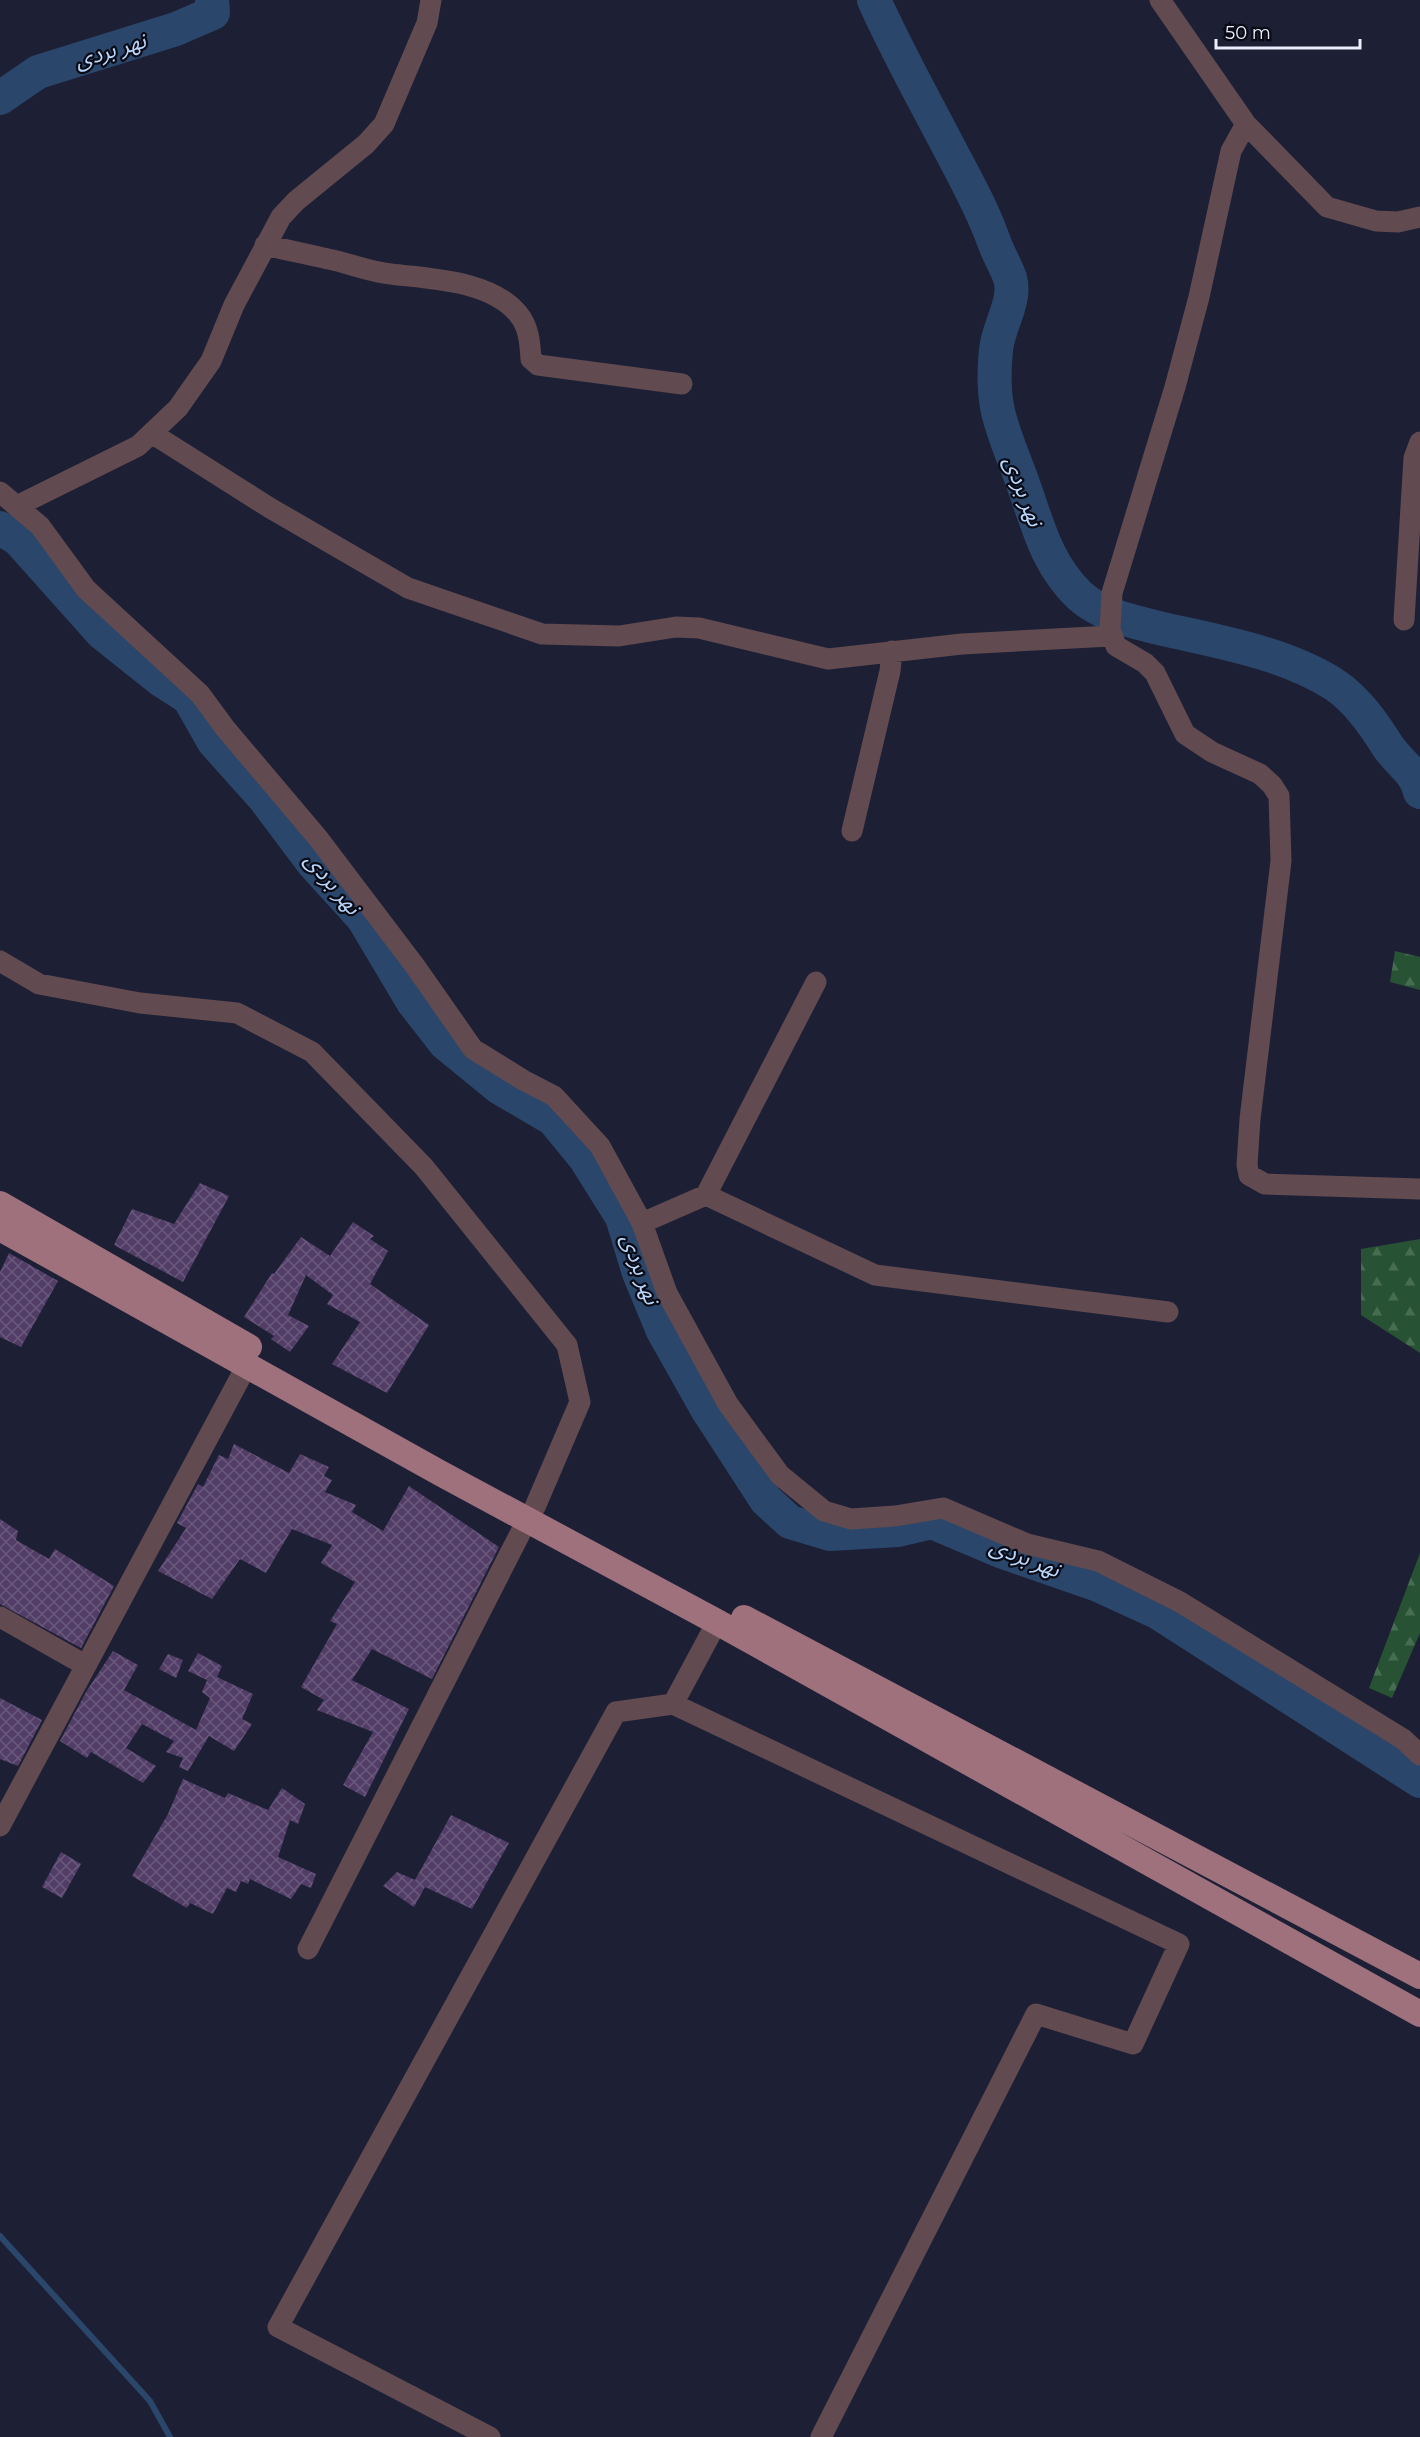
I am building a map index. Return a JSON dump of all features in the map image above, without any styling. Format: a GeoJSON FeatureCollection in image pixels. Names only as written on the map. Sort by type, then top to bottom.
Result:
{"type":"FeatureCollection","features":[{"type":"Feature","properties":{"kind":"main road"},"geometry":{"type":"LineString","coordinates":[[0,1204],[445,1459],[531,1514],[717,1622],[1420,2014]]}},
{"type":"Feature","properties":{"kind":"main road"},"geometry":{"type":"LineString","coordinates":[[0,1228],[247,1365],[1420,1976]]}},
{"type":"Feature","properties":{"kind":"street"},"geometry":{"type":"LineString","coordinates":[[16,506],[138,446],[178,408],[211,361],[234,305],[281,217],[296,201],[366,144],[384,124],[397,100],[427,23],[431,0]]}},
{"type":"Feature","properties":{"kind":"street"},"geometry":{"type":"LineString","coordinates":[[1160,0],[1246,124],[1328,207],[1376,221],[1398,222],[1420,217]]}},
{"type":"Feature","properties":{"kind":"street"},"geometry":{"type":"LineString","coordinates":[[1246,124],[1231,151],[1198,297],[1174,387],[1112,593],[1110,633],[1116,646],[1145,663],[1155,673],[1185,734],[1212,752],[1260,774],[1272,785],[1279,796],[1281,861],[1250,1119],[1247,1165],[1249,1176],[1265,1184],[1420,1189]]}},
{"type":"Feature","properties":{"kind":"street"},"geometry":{"type":"LineString","coordinates":[[265,245],[391,274],[420,275],[452,281],[483,292],[506,303],[520,315],[528,333],[531,359],[538,365],[682,384]]}},
{"type":"Feature","properties":{"kind":"street"},"geometry":{"type":"LineString","coordinates":[[153,434],[270,508],[408,588],[542,634],[619,636],[676,627],[699,628],[819,658],[1016,640],[1091,639],[1110,633]]}},
{"type":"Feature","properties":{"kind":"street"},"geometry":{"type":"LineString","coordinates":[[1404,620],[1414,458],[1420,442]]}},
{"type":"Feature","properties":{"kind":"street"},"geometry":{"type":"LineString","coordinates":[[0,492],[40,526],[86,589],[200,694],[225,728],[318,838],[415,966],[473,1049],[554,1096],[600,1146],[642,1223],[667,1293],[728,1404],[780,1475],[824,1511],[851,1519],[895,1516],[943,1508],[1027,1544],[1098,1561],[1180,1602],[1403,1739],[1420,1755]]}},
{"type":"Feature","properties":{"kind":"street"},"geometry":{"type":"LineString","coordinates":[[852,831],[890,671],[892,651]]}},
{"type":"Feature","properties":{"kind":"street"},"geometry":{"type":"LineString","coordinates":[[0,961],[39,984],[140,1003],[237,1013],[312,1052],[416,1158],[567,1345],[580,1402],[531,1514],[308,1949]]}},
{"type":"Feature","properties":{"kind":"street"},"geometry":{"type":"LineString","coordinates":[[642,1223],[706,1195],[816,982]]}},
{"type":"Feature","properties":{"kind":"street"},"geometry":{"type":"LineString","coordinates":[[706,1195],[875,1275],[1168,1312]]}},
{"type":"Feature","properties":{"kind":"street"},"geometry":{"type":"LineString","coordinates":[[0,1826],[247,1365]]}},
{"type":"Feature","properties":{"kind":"street"},"geometry":{"type":"LineString","coordinates":[[0,1617],[85,1665]]}},
{"type":"Feature","properties":{"kind":"street"},"geometry":{"type":"LineString","coordinates":[[673,1704],[717,1622]]}},
{"type":"Feature","properties":{"kind":"street"},"geometry":{"type":"LineString","coordinates":[[490,2437],[278,2327],[616,1712],[673,1704],[1179,1944],[1133,2044],[1036,2014],[821,2437]]}},
{"type":"Feature","properties":{"kind":"green space"},"geometry":{"type":"Polygon","coordinates":[[[1395,951],[1420,957],[1420,990],[1390,982],[1395,951]]]}},
{"type":"Feature","properties":{"kind":"green space"},"geometry":{"type":"Polygon","coordinates":[[[1420,1239],[1420,1353],[1361,1315],[1361,1249],[1420,1239]]]}},
{"type":"Feature","properties":{"kind":"green space"},"geometry":{"type":"Polygon","coordinates":[[[1420,1553],[1420,1633],[1392,1698],[1369,1688],[1420,1553]]]}},
{"type":"Feature","properties":{"kind":"building"},"geometry":{"type":"Polygon","coordinates":[[[200,1183],[229,1196],[183,1282],[114,1245],[132,1209],[174,1224],[200,1183]]]}},
{"type":"Feature","properties":{"kind":"building"},"geometry":{"type":"Polygon","coordinates":[[[353,1222],[374,1236],[370,1239],[388,1251],[370,1284],[429,1325],[387,1393],[332,1364],[360,1322],[327,1304],[333,1295],[306,1275],[288,1315],[309,1326],[290,1352],[271,1339],[274,1336],[244,1317],[272,1273],[274,1274],[301,1237],[330,1256],[353,1222]]]}},
{"type":"Feature","properties":{"kind":"building"},"geometry":{"type":"Polygon","coordinates":[[[9,1253],[58,1281],[21,1347],[0,1337],[0,1272],[9,1253]]]}},
{"type":"Feature","properties":{"kind":"building"},"geometry":{"type":"Polygon","coordinates":[[[234,1444],[289,1473],[300,1454],[329,1467],[324,1476],[332,1480],[325,1492],[356,1505],[352,1512],[383,1531],[409,1486],[499,1547],[432,1679],[372,1649],[352,1680],[409,1709],[365,1797],[343,1785],[373,1732],[317,1710],[324,1700],[301,1687],[337,1624],[330,1621],[355,1582],[321,1563],[332,1545],[292,1529],[266,1573],[240,1559],[212,1599],[158,1571],[186,1528],[177,1523],[198,1484],[203,1487],[219,1455],[228,1459],[234,1444]]]}},
{"type":"Feature","properties":{"kind":"building"},"geometry":{"type":"Polygon","coordinates":[[[0,1519],[18,1531],[16,1540],[49,1559],[55,1549],[114,1586],[81,1648],[0,1604],[0,1519]]]}},
{"type":"Feature","properties":{"kind":"building"},"geometry":{"type":"Polygon","coordinates":[[[113,1651],[138,1665],[124,1690],[196,1730],[210,1698],[202,1692],[207,1680],[188,1671],[198,1653],[222,1666],[217,1677],[253,1694],[242,1719],[252,1724],[234,1751],[209,1736],[188,1771],[179,1767],[183,1758],[166,1752],[174,1741],[142,1724],[126,1748],[156,1766],[143,1783],[91,1752],[87,1758],[60,1741],[86,1692],[113,1651]]]}},
{"type":"Feature","properties":{"kind":"building"},"geometry":{"type":"Polygon","coordinates":[[[168,1654],[183,1660],[176,1678],[159,1669],[168,1654]]]}},
{"type":"Feature","properties":{"kind":"building"},"geometry":{"type":"Polygon","coordinates":[[[0,1698],[42,1720],[18,1766],[0,1759],[0,1698]]]}},
{"type":"Feature","properties":{"kind":"building"},"geometry":{"type":"Polygon","coordinates":[[[183,1779],[225,1798],[228,1793],[268,1810],[282,1788],[305,1804],[298,1824],[290,1820],[278,1857],[316,1874],[311,1888],[301,1884],[291,1899],[250,1879],[248,1884],[241,1881],[236,1892],[227,1888],[213,1914],[190,1903],[187,1908],[132,1876],[168,1814],[183,1779]]]}},
{"type":"Feature","properties":{"kind":"building"},"geometry":{"type":"Polygon","coordinates":[[[451,1815],[509,1843],[472,1909],[425,1887],[414,1907],[383,1886],[397,1872],[415,1880],[451,1815]]]}},
{"type":"Feature","properties":{"kind":"building"},"geometry":{"type":"Polygon","coordinates":[[[61,1852],[81,1864],[62,1898],[42,1887],[61,1852]]]}},
{"type":"Feature","properties":{"kind":"waterway","name":"نهر بردى"},"geometry":{"type":"LineString","coordinates":[[0,98],[38,72],[176,29],[213,13],[212,0]]}},
{"type":"Feature","properties":{"kind":"waterway","name":"نهر بردى"},"geometry":{"type":"LineString","coordinates":[[874,0],[976,200],[1010,278],[1011,296],[997,341],[996,402],[1003,430],[1037,526],[1058,570],[1080,596],[1109,614],[1252,650],[1295,665],[1335,685],[1364,712],[1391,751],[1415,778],[1420,792]]}},
{"type":"Feature","properties":{"kind":"waterway","name":"نهر بردى"},"geometry":{"type":"LineString","coordinates":[[0,528],[18,539],[102,633],[161,680],[189,698],[214,742],[265,799],[313,863],[363,918],[413,1002],[445,1043],[500,1088],[553,1119],[585,1158],[622,1217],[639,1273],[663,1331],[707,1409],[766,1500],[790,1522],[830,1534],[898,1530],[932,1522],[1003,1552],[1098,1585],[1157,1612],[1420,1781]]}},
{"type":"Feature","properties":{"kind":"waterway"},"geometry":{"type":"LineString","coordinates":[[0,2236],[150,2401],[170,2437]]}}]}
